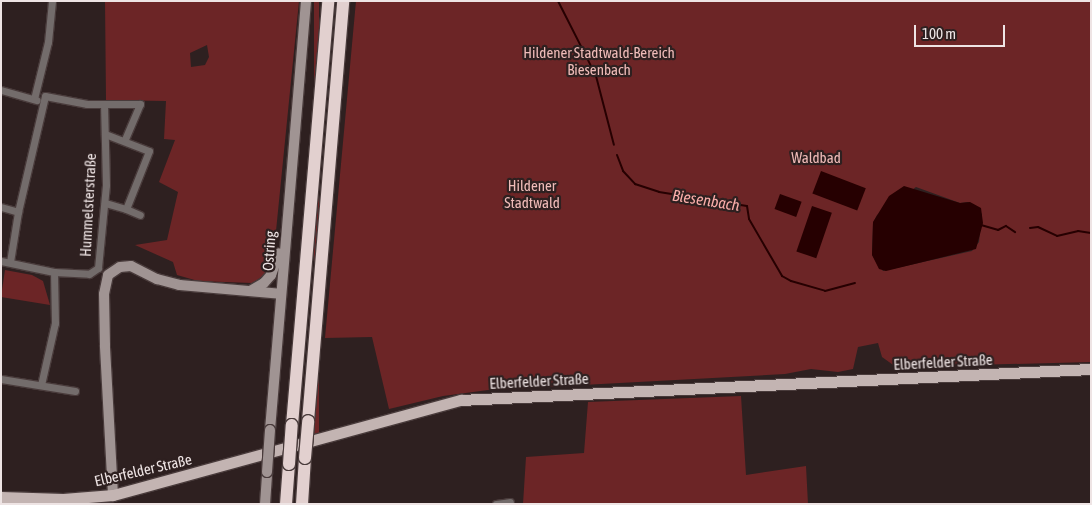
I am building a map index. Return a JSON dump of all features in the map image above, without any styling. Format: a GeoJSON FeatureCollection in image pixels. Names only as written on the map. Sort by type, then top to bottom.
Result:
{"type":"FeatureCollection","features":[{"type":"Feature","properties":{"kind":"highway"},"geometry":{"type":"LineString","coordinates":[[286,504],[328,1]]}},
{"type":"Feature","properties":{"kind":"highway"},"geometry":{"type":"LineString","coordinates":[[302,504],[343,1]]}},
{"type":"Feature","properties":{"kind":"main road","name":"Ostring"},"geometry":{"type":"LineString","coordinates":[[265,504],[284,238],[306,1]]}},
{"type":"Feature","properties":{"kind":"main road"},"geometry":{"type":"LineString","coordinates":[[249,291],[264,283],[271,275],[284,238]]}},
{"type":"Feature","properties":{"kind":"main road"},"geometry":{"type":"LineString","coordinates":[[114,499],[104,336],[104,294],[108,275],[120,267],[132,266],[157,279],[179,285],[281,294]]}},
{"type":"Feature","properties":{"kind":"main road","name":"Elberfelder Straße"},"geometry":{"type":"LineString","coordinates":[[1,497],[114,499],[461,400],[1091,369]]}},
{"type":"Feature","properties":{"kind":"street"},"geometry":{"type":"LineString","coordinates":[[34,99],[48,42],[52,1]]}},
{"type":"Feature","properties":{"kind":"street"},"geometry":{"type":"LineString","coordinates":[[1,90],[43,102]]}},
{"type":"Feature","properties":{"kind":"street"},"geometry":{"type":"LineString","coordinates":[[10,262],[18,212],[43,102],[48,95],[104,104],[140,104],[125,139]]}},
{"type":"Feature","properties":{"kind":"street","name":"Hummelsterstraße"},"geometry":{"type":"LineString","coordinates":[[1,261],[54,272],[89,274],[98,268],[105,203],[104,104]]}},
{"type":"Feature","properties":{"kind":"street"},"geometry":{"type":"LineString","coordinates":[[105,134],[125,139],[149,151],[126,210]]}},
{"type":"Feature","properties":{"kind":"street"},"geometry":{"type":"LineString","coordinates":[[105,203],[140,215]]}},
{"type":"Feature","properties":{"kind":"street"},"geometry":{"type":"LineString","coordinates":[[1,207],[18,212]]}},
{"type":"Feature","properties":{"kind":"street"},"geometry":{"type":"LineString","coordinates":[[41,385],[55,323],[54,272]]}},
{"type":"Feature","properties":{"kind":"street"},"geometry":{"type":"LineString","coordinates":[[1,379],[75,391]]}},
{"type":"Feature","properties":{"kind":"street"},"geometry":{"type":"LineString","coordinates":[[496,504],[510,502]]}},
{"type":"Feature","properties":{"kind":"green space"},"geometry":{"type":"Polygon","coordinates":[[[105,1],[299,1],[273,261],[265,275],[252,283],[198,281],[177,275],[173,262],[135,245],[167,240],[178,192],[159,182],[175,140],[164,139],[166,101],[106,100],[105,1]],[[207,45],[190,53],[191,67],[205,65],[209,57],[207,45]]]}},
{"type":"Feature","properties":{"kind":"green space"},"geometry":{"type":"Polygon","coordinates":[[[314,1],[319,1],[319,441],[314,441],[314,1]]]}},
{"type":"Feature","properties":{"kind":"green space","name":"Hildener Stadtwald"},"geometry":{"type":"Polygon","coordinates":[[[356,1],[1091,1],[1091,362],[896,367],[882,357],[878,343],[858,347],[853,369],[838,372],[811,369],[785,374],[488,390],[443,396],[389,409],[372,337],[325,338],[356,1]],[[916,187],[877,215],[873,223],[872,255],[883,271],[972,251],[979,242],[982,214],[968,202],[960,203],[916,187]]]}},
{"type":"Feature","properties":{"kind":"green space"},"geometry":{"type":"Polygon","coordinates":[[[5,270],[32,275],[43,281],[50,305],[1,297],[5,270]]]}},
{"type":"Feature","properties":{"kind":"green space"},"geometry":{"type":"Polygon","coordinates":[[[741,396],[746,475],[806,466],[808,504],[523,504],[526,457],[584,453],[588,402],[741,396]]]}},
{"type":"Feature","properties":{"kind":"shaded area"},"geometry":{"type":"Polygon","coordinates":[[[821,171],[866,188],[857,211],[812,193],[821,171]]]}},
{"type":"Feature","properties":{"kind":"shaded area"},"geometry":{"type":"Polygon","coordinates":[[[904,186],[960,203],[970,202],[981,208],[983,223],[976,249],[886,271],[879,269],[872,255],[873,222],[889,196],[904,186]]]}},
{"type":"Feature","properties":{"kind":"shaded area"},"geometry":{"type":"Polygon","coordinates":[[[780,194],[802,202],[796,217],[775,209],[780,194]]]}},
{"type":"Feature","properties":{"kind":"shaded area"},"geometry":{"type":"Polygon","coordinates":[[[812,206],[832,213],[816,258],[796,251],[812,206]]]}},
{"type":"Feature","properties":{"kind":"waterway","name":"Biesenbach"},"geometry":{"type":"LineString","coordinates":[[558,1],[596,76],[614,145]]}},
{"type":"Feature","properties":{"kind":"waterway","name":"Biesenbach"},"geometry":{"type":"LineString","coordinates":[[617,155],[623,171],[635,184],[659,192],[747,206],[749,219],[782,276],[791,281],[825,291],[855,283]]}},
{"type":"Feature","properties":{"kind":"waterway","name":"Biesenbach"},"geometry":{"type":"LineString","coordinates":[[981,225],[998,230],[1006,226],[1015,232]]}},
{"type":"Feature","properties":{"kind":"waterway","name":"Biesenbach"},"geometry":{"type":"LineString","coordinates":[[1030,228],[1038,227],[1057,236],[1078,231],[1091,233]]}},
{"type":"Feature","properties":{"kind":"park label","name":"Hildener Stadtwald-Bereich Biesenbach"},"geometry":{"type":"Point","coordinates":[599,60]}},
{"type":"Feature","properties":{"kind":"park label","name":"Waldbad"},"geometry":{"type":"Point","coordinates":[816,158]}}]}
